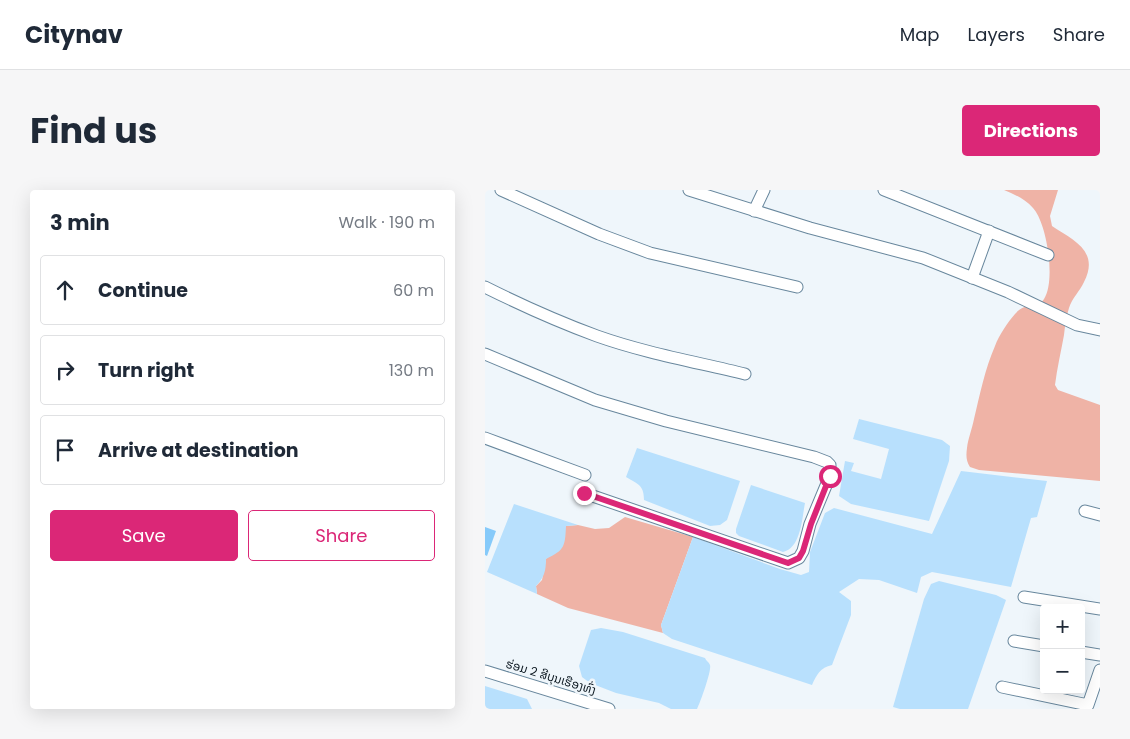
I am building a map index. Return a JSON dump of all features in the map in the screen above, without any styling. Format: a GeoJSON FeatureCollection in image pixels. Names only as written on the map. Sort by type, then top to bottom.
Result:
{"type":"FeatureCollection","features":[{"type":"Feature","properties":{"kind":"street"},"geometry":{"type":"LineString","coordinates":[[501,190],[599,234],[650,253],[797,287]]}},
{"type":"Feature","properties":{"kind":"street"},"geometry":{"type":"LineString","coordinates":[[689,190],[870,245],[923,258],[1007,292],[1077,325],[1100,330]]}},
{"type":"Feature","properties":{"kind":"street"},"geometry":{"type":"LineString","coordinates":[[754,211],[764,190]]}},
{"type":"Feature","properties":{"kind":"street"},"geometry":{"type":"LineString","coordinates":[[883,190],[1048,255]]}},
{"type":"Feature","properties":{"kind":"street"},"geometry":{"type":"LineString","coordinates":[[972,278],[989,232]]}},
{"type":"Feature","properties":{"kind":"street"},"geometry":{"type":"LineString","coordinates":[[485,287],[597,336],[655,353],[745,374]]}},
{"type":"Feature","properties":{"kind":"street"},"geometry":{"type":"LineString","coordinates":[[485,354],[595,400],[666,421],[814,457],[830,465],[830,476],[811,524],[803,551],[799,558],[788,563],[584,493]]}},
{"type":"Feature","properties":{"kind":"street"},"geometry":{"type":"LineString","coordinates":[[485,438],[585,474]]}},
{"type":"Feature","properties":{"kind":"street"},"geometry":{"type":"LineString","coordinates":[[1085,511],[1100,514]]}},
{"type":"Feature","properties":{"kind":"street"},"geometry":{"type":"LineString","coordinates":[[1024,596],[1100,609]]}},
{"type":"Feature","properties":{"kind":"street"},"geometry":{"type":"LineString","coordinates":[[1014,641],[1040,645]]}},
{"type":"Feature","properties":{"kind":"street"},"geometry":{"type":"LineString","coordinates":[[1085,653],[1100,656]]}},
{"type":"Feature","properties":{"kind":"street"},"geometry":{"type":"LineString","coordinates":[[1002,687],[1087,707],[1100,670]]}},
{"type":"Feature","properties":{"kind":"street","name":"ຮ່ອມ 2 ສີບຸນເຮືອງທົ່ງ"},"geometry":{"type":"LineString","coordinates":[[485,671],[609,709]]}},
{"type":"Feature","properties":{"kind":"shaded area"},"geometry":{"type":"Polygon","coordinates":[[[1004,190],[1058,190],[1050,216],[1052,226],[1076,242],[1086,254],[1089,262],[1084,282],[1068,311],[1055,385],[1058,390],[1100,405],[1100,481],[979,470],[970,467],[968,462],[966,453],[968,441],[991,355],[1001,333],[1019,310],[1039,303],[1044,299],[1048,291],[1048,252],[1038,215],[1027,202],[1004,190]]]}},
{"type":"Feature","properties":{"kind":"shaded area"},"geometry":{"type":"Polygon","coordinates":[[[625,517],[693,537],[661,625],[663,633],[568,608],[537,594],[536,586],[542,580],[546,559],[566,526],[578,525],[595,529],[609,528],[625,517]]]}},
{"type":"Feature","properties":{"kind":"water"},"geometry":{"type":"Polygon","coordinates":[[[859,419],[942,440],[950,446],[949,461],[929,521],[851,504],[839,496],[845,461],[854,463],[851,471],[881,479],[889,449],[853,439],[859,419]]]}},
{"type":"Feature","properties":{"kind":"water"},"geometry":{"type":"Polygon","coordinates":[[[637,448],[740,481],[727,520],[720,525],[710,526],[644,500],[641,488],[637,483],[626,477],[637,448]]]}},
{"type":"Feature","properties":{"kind":"water"},"geometry":{"type":"Polygon","coordinates":[[[961,471],[1047,481],[1037,517],[1031,518],[1011,587],[932,572],[921,577],[917,593],[879,580],[859,579],[839,592],[851,601],[851,615],[832,665],[819,672],[812,685],[672,639],[663,633],[661,625],[693,537],[801,575],[809,572],[810,552],[825,513],[834,508],[932,534],[961,471]]]}},
{"type":"Feature","properties":{"kind":"water"},"geometry":{"type":"Polygon","coordinates":[[[751,485],[805,503],[800,532],[794,545],[789,549],[783,552],[739,536],[736,533],[751,485]]]}},
{"type":"Feature","properties":{"kind":"water"},"geometry":{"type":"Polygon","coordinates":[[[514,504],[578,525],[566,526],[563,547],[546,559],[544,574],[536,586],[537,594],[487,572],[514,504]]]}},
{"type":"Feature","properties":{"kind":"water"},"geometry":{"type":"Polygon","coordinates":[[[939,581],[996,595],[1006,600],[968,709],[900,709],[893,707],[924,599],[931,584],[939,581]]]}},
{"type":"Feature","properties":{"kind":"water"},"geometry":{"type":"Polygon","coordinates":[[[601,628],[623,632],[705,658],[710,664],[710,668],[697,709],[671,709],[659,703],[616,693],[590,683],[582,677],[579,666],[591,630],[601,628]]]}},
{"type":"Feature","properties":{"kind":"water"},"geometry":{"type":"Polygon","coordinates":[[[485,686],[527,699],[532,709],[485,709],[485,686]]]}},
{"type":"Feature","properties":{"kind":"building"},"geometry":{"type":"Polygon","coordinates":[[[485,527],[496,531],[487,556],[485,555],[485,527]]]}},
{"type":"Feature","properties":{"kind":"route"},"geometry":{"type":"LineString","coordinates":[[584,493],[788,563],[799,558],[803,551],[811,524],[830,476]]}}]}
